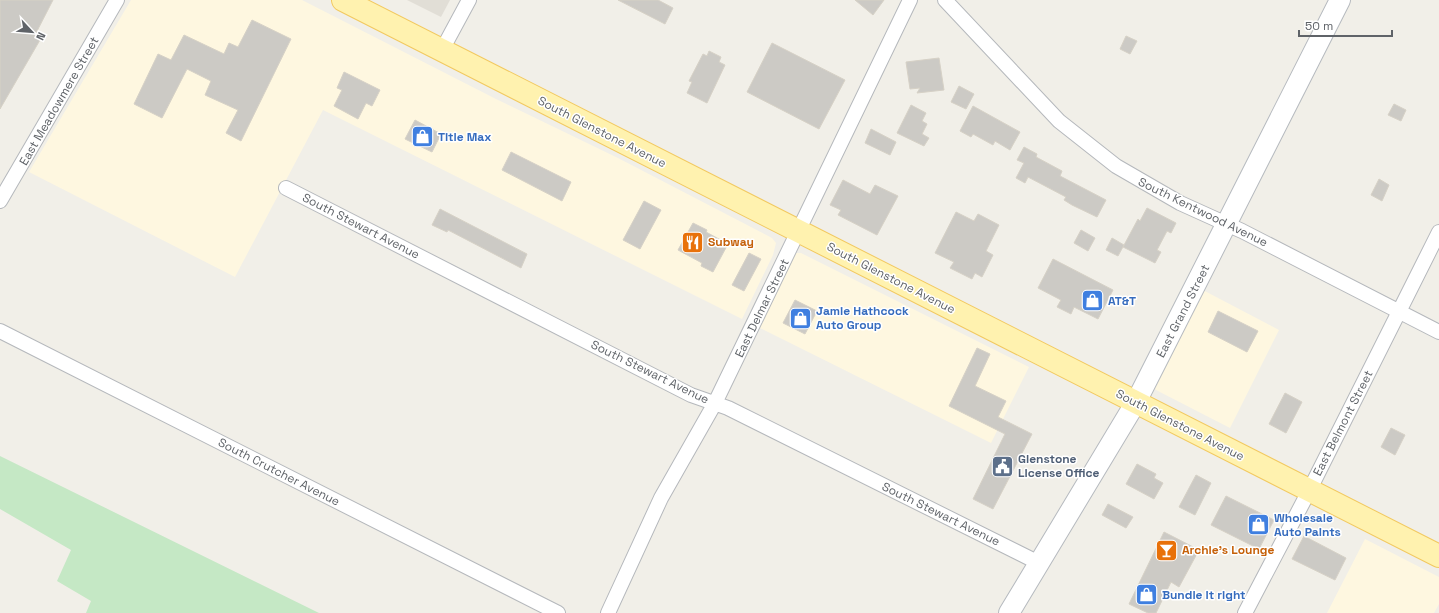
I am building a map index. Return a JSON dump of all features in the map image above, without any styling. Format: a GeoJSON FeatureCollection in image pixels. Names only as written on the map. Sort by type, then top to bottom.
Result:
{"type":"FeatureCollection","features":[{"type":"Feature","properties":{"kind":"main road","name":"South Glenstone Avenue"},"geometry":{"type":"LineString","coordinates":[[343,0],[1439,556]]}},
{"type":"Feature","properties":{"kind":"main road","name":"East Grand Street"},"geometry":{"type":"LineString","coordinates":[[1009,613],[1136,402],[1340,0]]}},
{"type":"Feature","properties":{"kind":"street","name":"East Meadowmere Street"},"geometry":{"type":"LineString","coordinates":[[0,201],[117,0]]}},
{"type":"Feature","properties":{"kind":"street"},"geometry":{"type":"LineString","coordinates":[[442,50],[469,0]]}},
{"type":"Feature","properties":{"kind":"street","name":"East Delmar Street"},"geometry":{"type":"LineString","coordinates":[[608,613],[661,498],[715,403],[910,0]]}},
{"type":"Feature","properties":{"kind":"street","name":"South Kentwood Avenue"},"geometry":{"type":"LineString","coordinates":[[945,0],[1059,121],[1077,137],[1116,166],[1180,203],[1227,223],[1439,332]]}},
{"type":"Feature","properties":{"kind":"street","name":"South Stewart Avenue"},"geometry":{"type":"LineString","coordinates":[[286,188],[691,394],[728,408],[1039,562]]}},
{"type":"Feature","properties":{"kind":"street","name":"East Belmont Street"},"geometry":{"type":"LineString","coordinates":[[1245,613],[1309,491],[1439,232]]}},
{"type":"Feature","properties":{"kind":"street","name":"South Crutcher Avenue"},"geometry":{"type":"LineString","coordinates":[[0,331],[558,613]]}},
{"type":"Feature","properties":{"kind":"shaded area"},"geometry":{"type":"Polygon","coordinates":[[[131,0],[302,0],[496,99],[618,158],[772,238],[776,243],[773,255],[742,319],[323,110],[235,277],[29,172],[131,0]]]}},
{"type":"Feature","properties":{"kind":"shaded area"},"geometry":{"type":"Polygon","coordinates":[[[407,0],[450,0],[441,17],[407,0]]]}},
{"type":"Feature","properties":{"kind":"shaded area"},"geometry":{"type":"Polygon","coordinates":[[[801,253],[1029,367],[991,443],[756,326],[791,255],[801,253]]]}},
{"type":"Feature","properties":{"kind":"shaded area"},"geometry":{"type":"Polygon","coordinates":[[[1199,288],[1279,330],[1230,428],[1156,390],[1152,386],[1199,288]]]}},
{"type":"Feature","properties":{"kind":"shaded area"},"geometry":{"type":"Polygon","coordinates":[[[1365,539],[1439,577],[1439,604],[1434,613],[1327,613],[1365,539]]]}},
{"type":"Feature","properties":{"kind":"green space"},"geometry":{"type":"Polygon","coordinates":[[[0,456],[319,613],[86,613],[91,601],[57,581],[71,550],[0,509],[0,456]]]}},
{"type":"Feature","properties":{"kind":"building"},"geometry":{"type":"Polygon","coordinates":[[[0,0],[53,0],[34,37],[40,40],[0,109],[0,0]]]}},
{"type":"Feature","properties":{"kind":"building"},"geometry":{"type":"Polygon","coordinates":[[[618,0],[658,0],[673,8],[665,24],[618,0]]]}},
{"type":"Feature","properties":{"kind":"building"},"geometry":{"type":"Polygon","coordinates":[[[855,0],[884,0],[873,15],[855,0]]]}},
{"type":"Feature","properties":{"kind":"building"},"geometry":{"type":"Polygon","coordinates":[[[252,20],[291,39],[241,141],[226,133],[238,110],[205,95],[211,81],[187,69],[162,118],[134,104],[158,54],[171,60],[184,35],[224,54],[229,43],[238,47],[252,20]]]}},
{"type":"Feature","properties":{"kind":"building"},"geometry":{"type":"Polygon","coordinates":[[[1126,36],[1137,41],[1130,54],[1120,49],[1126,36]]]}},
{"type":"Feature","properties":{"kind":"building"},"geometry":{"type":"Polygon","coordinates":[[[772,43],[845,80],[819,129],[747,92],[772,43]]]}},
{"type":"Feature","properties":{"kind":"building"},"geometry":{"type":"Polygon","coordinates":[[[709,51],[721,57],[719,62],[725,65],[707,103],[687,93],[692,82],[689,81],[703,54],[707,56],[709,51]]]}},
{"type":"Feature","properties":{"kind":"building"},"geometry":{"type":"Polygon","coordinates":[[[939,58],[944,90],[917,93],[920,88],[910,89],[906,62],[939,58]]]}},
{"type":"Feature","properties":{"kind":"building"},"geometry":{"type":"Polygon","coordinates":[[[344,72],[380,90],[372,106],[366,103],[358,119],[334,106],[342,90],[337,88],[344,72]]]}},
{"type":"Feature","properties":{"kind":"building"},"geometry":{"type":"Polygon","coordinates":[[[959,86],[974,94],[966,109],[951,102],[959,86]]]}},
{"type":"Feature","properties":{"kind":"building"},"geometry":{"type":"Polygon","coordinates":[[[1394,104],[1406,110],[1401,121],[1388,115],[1394,104]]]}},
{"type":"Feature","properties":{"kind":"building"},"geometry":{"type":"Polygon","coordinates":[[[911,105],[926,113],[922,121],[927,124],[922,134],[929,138],[924,146],[897,133],[911,105]]]}},
{"type":"Feature","properties":{"kind":"building"},"geometry":{"type":"Polygon","coordinates":[[[973,106],[1020,132],[1010,150],[995,141],[993,145],[973,134],[971,137],[960,131],[973,106]]]}},
{"type":"Feature","properties":{"kind":"building","name":"Title Max"},"geometry":{"type":"Polygon","coordinates":[[[415,120],[441,134],[432,152],[405,139],[415,120]]]}},
{"type":"Feature","properties":{"kind":"building"},"geometry":{"type":"Polygon","coordinates":[[[871,129],[896,142],[890,155],[865,143],[871,129]]]}},
{"type":"Feature","properties":{"kind":"building"},"geometry":{"type":"Polygon","coordinates":[[[1024,147],[1037,154],[1036,157],[1062,171],[1060,176],[1106,200],[1097,217],[1072,205],[1064,200],[1066,197],[1028,177],[1025,183],[1016,178],[1024,163],[1017,160],[1024,147]]]}},
{"type":"Feature","properties":{"kind":"building"},"geometry":{"type":"Polygon","coordinates":[[[511,152],[571,182],[562,201],[502,170],[511,152]]]}},
{"type":"Feature","properties":{"kind":"building"},"geometry":{"type":"Polygon","coordinates":[[[1379,179],[1389,185],[1382,201],[1371,195],[1379,179]]]}},
{"type":"Feature","properties":{"kind":"building"},"geometry":{"type":"Polygon","coordinates":[[[843,180],[870,194],[875,185],[898,196],[877,235],[838,215],[841,210],[830,205],[843,180]]]}},
{"type":"Feature","properties":{"kind":"building"},"geometry":{"type":"Polygon","coordinates":[[[644,201],[661,210],[640,249],[623,240],[644,201]]]}},
{"type":"Feature","properties":{"kind":"building"},"geometry":{"type":"Polygon","coordinates":[[[1147,208],[1176,223],[1171,233],[1167,231],[1157,250],[1161,252],[1155,263],[1123,247],[1138,219],[1140,221],[1147,208]]]}},
{"type":"Feature","properties":{"kind":"building"},"geometry":{"type":"Polygon","coordinates":[[[440,209],[527,254],[521,268],[448,230],[447,232],[432,225],[440,209]]]}},
{"type":"Feature","properties":{"kind":"building"},"geometry":{"type":"Polygon","coordinates":[[[956,212],[974,221],[978,214],[999,225],[986,251],[993,255],[982,277],[975,273],[972,279],[950,268],[954,262],[935,253],[956,212]]]}},
{"type":"Feature","properties":{"kind":"building"},"geometry":{"type":"Polygon","coordinates":[[[693,223],[707,230],[706,232],[728,244],[713,272],[701,266],[702,263],[678,250],[693,223]]]}},
{"type":"Feature","properties":{"kind":"building"},"geometry":{"type":"Polygon","coordinates":[[[1081,230],[1095,238],[1088,251],[1074,243],[1081,230]]]}},
{"type":"Feature","properties":{"kind":"building"},"geometry":{"type":"Polygon","coordinates":[[[1112,238],[1124,245],[1118,256],[1106,250],[1112,238]]]}},
{"type":"Feature","properties":{"kind":"building"},"geometry":{"type":"Polygon","coordinates":[[[749,253],[761,259],[744,291],[732,285],[749,253]]]}},
{"type":"Feature","properties":{"kind":"building"},"geometry":{"type":"Polygon","coordinates":[[[1053,259],[1113,290],[1098,319],[1074,307],[1071,314],[1057,307],[1061,300],[1038,288],[1053,259]]]}},
{"type":"Feature","properties":{"kind":"building"},"geometry":{"type":"Polygon","coordinates":[[[795,300],[817,311],[805,334],[783,323],[795,300]]]}},
{"type":"Feature","properties":{"kind":"building"},"geometry":{"type":"Polygon","coordinates":[[[1218,311],[1258,331],[1247,352],[1208,332],[1218,311]]]}},
{"type":"Feature","properties":{"kind":"building"},"geometry":{"type":"Polygon","coordinates":[[[977,348],[990,354],[975,386],[1006,401],[998,417],[1032,434],[993,509],[973,499],[1005,434],[949,406],[977,348]]]}},
{"type":"Feature","properties":{"kind":"building"},"geometry":{"type":"Polygon","coordinates":[[[1285,393],[1302,402],[1286,433],[1269,424],[1285,393]]]}},
{"type":"Feature","properties":{"kind":"building"},"geometry":{"type":"Polygon","coordinates":[[[1391,428],[1405,435],[1395,455],[1381,447],[1391,428]]]}},
{"type":"Feature","properties":{"kind":"building"},"geometry":{"type":"Polygon","coordinates":[[[1137,464],[1156,474],[1154,478],[1163,483],[1154,499],[1126,484],[1137,464]]]}},
{"type":"Feature","properties":{"kind":"building"},"geometry":{"type":"Polygon","coordinates":[[[1196,475],[1211,483],[1195,515],[1179,507],[1196,475]]]}},
{"type":"Feature","properties":{"kind":"building"},"geometry":{"type":"Polygon","coordinates":[[[1226,496],[1274,520],[1259,549],[1211,525],[1226,496]]]}},
{"type":"Feature","properties":{"kind":"building"},"geometry":{"type":"Polygon","coordinates":[[[1108,504],[1133,517],[1126,528],[1102,515],[1108,504]]]}},
{"type":"Feature","properties":{"kind":"building"},"geometry":{"type":"Polygon","coordinates":[[[1164,532],[1199,550],[1179,587],[1171,582],[1156,613],[1148,613],[1129,604],[1164,532]]]}},
{"type":"Feature","properties":{"kind":"building"},"geometry":{"type":"Polygon","coordinates":[[[1304,536],[1346,558],[1335,580],[1292,559],[1304,536]]]}},
{"type":"Feature","properties":{"kind":"place","name":"Title Max"},"geometry":{"type":"Point","coordinates":[423,137]}},
{"type":"Feature","properties":{"kind":"place","name":"Subway"},"geometry":{"type":"Point","coordinates":[692,242]}},
{"type":"Feature","properties":{"kind":"place","name":"AT&T"},"geometry":{"type":"Point","coordinates":[1093,301]}},
{"type":"Feature","properties":{"kind":"place","name":"Jamie Hathcock Auto Group"},"geometry":{"type":"Point","coordinates":[801,318]}},
{"type":"Feature","properties":{"kind":"place","name":"Glenstone License Office"},"geometry":{"type":"Point","coordinates":[1002,466]}},
{"type":"Feature","properties":{"kind":"place","name":"Wholesale Auto Paints"},"geometry":{"type":"Point","coordinates":[1259,525]}},
{"type":"Feature","properties":{"kind":"place","name":"Archie's Lounge"},"geometry":{"type":"Point","coordinates":[1166,550]}},
{"type":"Feature","properties":{"kind":"place","name":"Bundle it right"},"geometry":{"type":"Point","coordinates":[1147,595]}}]}
